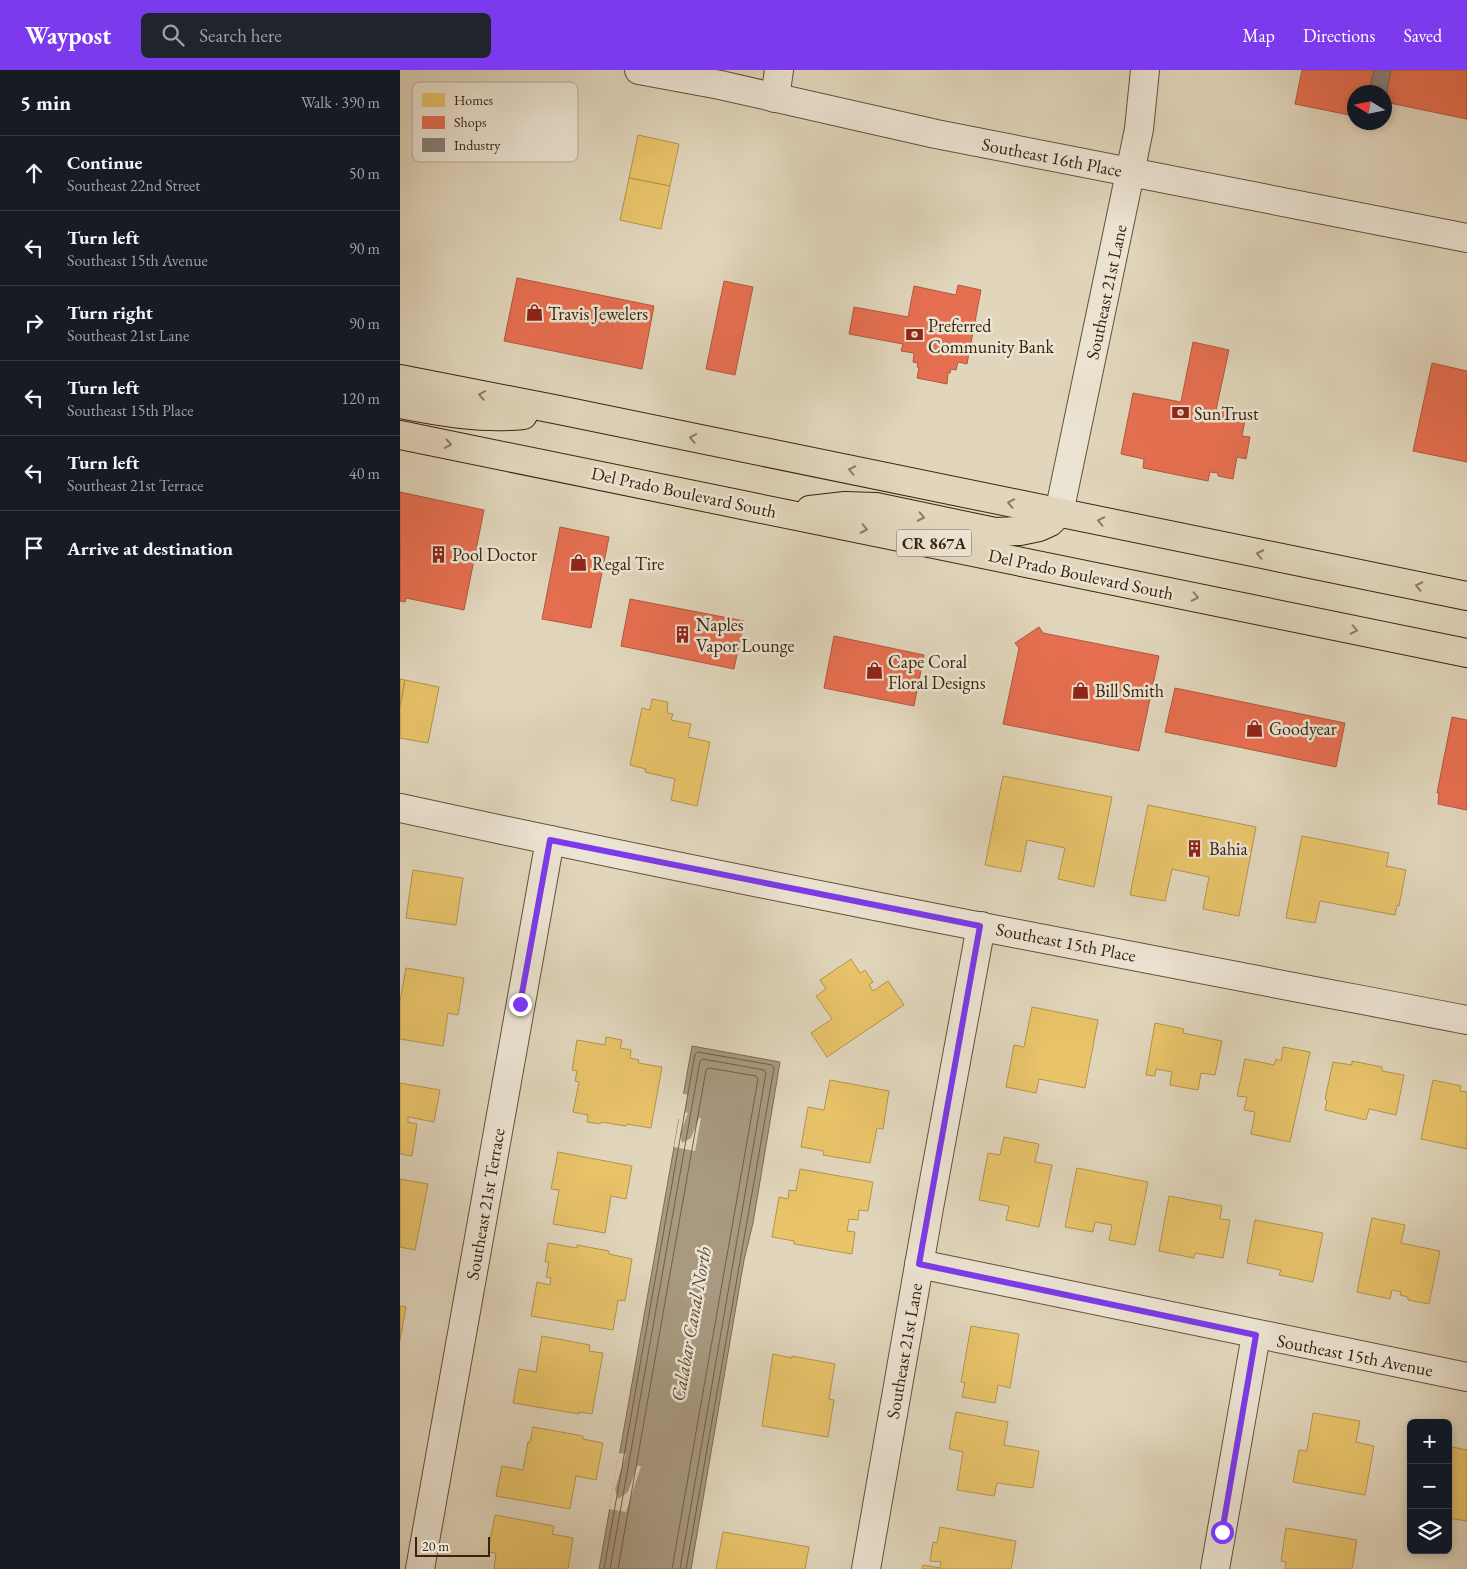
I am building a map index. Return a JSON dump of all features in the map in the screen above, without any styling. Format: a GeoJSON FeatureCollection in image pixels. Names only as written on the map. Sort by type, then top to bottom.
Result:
{"type":"FeatureCollection","features":[{"type":"Feature","properties":{"kind":"main road"},"geometry":{"type":"LineString","coordinates":[[400,380],[559,410],[1467,596]]}},
{"type":"Feature","properties":{"kind":"main road"},"geometry":{"type":"LineString","coordinates":[[400,404],[478,416],[515,416],[559,410]]}},
{"type":"Feature","properties":{"kind":"main road","name":"Del Prado Boulevard South"},"geometry":{"type":"LineString","coordinates":[[400,435],[1467,653]]}},
{"type":"Feature","properties":{"kind":"main road"},"geometry":{"type":"LineString","coordinates":[[786,513],[845,506],[876,508],[996,532],[1020,531],[1039,527],[1050,522],[1059,513]]}},
{"type":"Feature","properties":{"kind":"street","name":"Southeast 16th Place"},"geometry":{"type":"LineString","coordinates":[[639,70],[936,134],[1467,238]]}},
{"type":"Feature","properties":{"kind":"street"},"geometry":{"type":"LineString","coordinates":[[775,98],[779,70]]}},
{"type":"Feature","properties":{"kind":"street","name":"Southeast 21st Lane"},"geometry":{"type":"LineString","coordinates":[[1059,513],[1130,172],[1138,129],[1145,70]]}},
{"type":"Feature","properties":{"kind":"street","name":"Southeast 15th Place"},"geometry":{"type":"LineString","coordinates":[[400,808],[980,926],[1467,1020]]}},
{"type":"Feature","properties":{"kind":"street","name":"Southeast 21st Terrace"},"geometry":{"type":"LineString","coordinates":[[420,1569],[550,840]]}},
{"type":"Feature","properties":{"kind":"street","name":"Southeast 21st Lane"},"geometry":{"type":"LineString","coordinates":[[866,1569],[980,926]]}},
{"type":"Feature","properties":{"kind":"street","name":"Southeast 15th Avenue"},"geometry":{"type":"LineString","coordinates":[[919,1264],[1467,1378]]}},
{"type":"Feature","properties":{"kind":"street"},"geometry":{"type":"LineString","coordinates":[[1215,1569],[1256,1335]]}},
{"type":"Feature","properties":{"kind":"water","name":"Calabar Canal North"},"geometry":{"type":"Polygon","coordinates":[[[692,1046],[780,1062],[753,1223],[744,1260],[691,1569],[599,1569],[692,1046]]]}},
{"type":"Feature","properties":{"kind":"pier"},"geometry":{"type":"Polygon","coordinates":[[[681,1093],[688,1095],[685,1112],[688,1113],[680,1134],[682,1143],[691,1138],[699,1118],[701,1118],[695,1151],[674,1147],[679,1119],[676,1119],[681,1093]]]}},
{"type":"Feature","properties":{"kind":"pier"},"geometry":{"type":"Polygon","coordinates":[[[619,1453],[626,1454],[615,1489],[618,1499],[628,1492],[637,1466],[641,1466],[626,1512],[609,1509],[619,1453]]]}},
{"type":"Feature","properties":{"kind":"building: Homes"},"geometry":{"type":"Polygon","coordinates":[[[638,135],[679,144],[670,186],[629,178],[638,135]]]}},
{"type":"Feature","properties":{"kind":"building: Homes"},"geometry":{"type":"Polygon","coordinates":[[[629,178],[670,186],[661,229],[620,220],[629,178]]]}},
{"type":"Feature","properties":{"kind":"building: Homes"},"geometry":{"type":"Polygon","coordinates":[[[400,679],[405,680],[400,707],[400,679]]]}},
{"type":"Feature","properties":{"kind":"building: Homes"},"geometry":{"type":"Polygon","coordinates":[[[405,680],[439,687],[428,743],[400,738],[400,707],[405,680]]]}},
{"type":"Feature","properties":{"kind":"building: Homes"},"geometry":{"type":"Polygon","coordinates":[[[652,699],[668,702],[667,713],[673,714],[671,720],[691,724],[688,737],[710,742],[697,806],[671,800],[675,779],[645,772],[646,769],[630,765],[642,708],[650,710],[652,699]]]}},
{"type":"Feature","properties":{"kind":"building: Homes"},"geometry":{"type":"Polygon","coordinates":[[[1003,776],[1112,797],[1094,887],[1058,879],[1065,848],[1027,840],[1021,872],[985,865],[1003,776]]]}},
{"type":"Feature","properties":{"kind":"building: Homes","name":"Bahia"},"geometry":{"type":"Polygon","coordinates":[[[1148,805],[1256,827],[1239,916],[1203,909],[1209,877],[1172,869],[1165,901],[1130,895],[1148,805]]]}},
{"type":"Feature","properties":{"kind":"building: Homes"},"geometry":{"type":"Polygon","coordinates":[[[1302,836],[1389,853],[1386,866],[1406,870],[1399,906],[1397,905],[1395,915],[1320,901],[1315,923],[1286,918],[1302,836]]]}},
{"type":"Feature","properties":{"kind":"building: Homes"},"geometry":{"type":"Polygon","coordinates":[[[413,870],[463,878],[456,925],[406,918],[413,870]]]}},
{"type":"Feature","properties":{"kind":"building: Homes"},"geometry":{"type":"Polygon","coordinates":[[[851,959],[860,973],[865,970],[873,982],[869,985],[873,991],[888,981],[904,1005],[827,1057],[811,1033],[832,1019],[816,996],[826,989],[820,980],[851,959]]]}},
{"type":"Feature","properties":{"kind":"building: Homes"},"geometry":{"type":"Polygon","coordinates":[[[406,968],[464,978],[458,1015],[448,1013],[443,1046],[400,1039],[400,1001],[406,968]]]}},
{"type":"Feature","properties":{"kind":"building: Homes"},"geometry":{"type":"Polygon","coordinates":[[[1032,1007],[1098,1020],[1085,1088],[1039,1079],[1036,1093],[1006,1087],[1014,1045],[1024,1047],[1032,1007]]]}},
{"type":"Feature","properties":{"kind":"building: Homes"},"geometry":{"type":"Polygon","coordinates":[[[1155,1023],[1184,1029],[1183,1033],[1222,1041],[1215,1075],[1201,1073],[1198,1090],[1170,1085],[1172,1072],[1156,1069],[1155,1076],[1146,1075],[1155,1023]]]}},
{"type":"Feature","properties":{"kind":"building: Homes"},"geometry":{"type":"Polygon","coordinates":[[[606,1037],[622,1040],[620,1048],[631,1050],[630,1058],[639,1060],[638,1063],[662,1067],[651,1128],[627,1124],[626,1126],[587,1122],[588,1115],[573,1112],[579,1082],[575,1081],[577,1071],[572,1070],[577,1040],[605,1045],[606,1037]]]}},
{"type":"Feature","properties":{"kind":"building: Homes"},"geometry":{"type":"Polygon","coordinates":[[[1283,1047],[1310,1052],[1290,1142],[1251,1134],[1255,1112],[1244,1110],[1247,1097],[1237,1096],[1245,1059],[1274,1065],[1276,1059],[1281,1061],[1283,1047]]]}},
{"type":"Feature","properties":{"kind":"building: Homes"},"geometry":{"type":"Polygon","coordinates":[[[1352,1061],[1382,1067],[1382,1071],[1404,1075],[1396,1115],[1369,1109],[1366,1120],[1325,1110],[1327,1100],[1325,1099],[1333,1062],[1352,1065],[1352,1061]]]}},
{"type":"Feature","properties":{"kind":"building: Homes"},"geometry":{"type":"Polygon","coordinates":[[[830,1080],[889,1091],[883,1129],[877,1128],[870,1163],[823,1155],[824,1151],[801,1147],[808,1107],[824,1110],[830,1080]]]}},
{"type":"Feature","properties":{"kind":"building: Homes"},"geometry":{"type":"Polygon","coordinates":[[[1433,1080],[1461,1086],[1460,1091],[1467,1092],[1467,1149],[1421,1139],[1433,1080]]]}},
{"type":"Feature","properties":{"kind":"building: Homes"},"geometry":{"type":"Polygon","coordinates":[[[400,1083],[440,1090],[434,1122],[408,1117],[408,1122],[417,1124],[412,1156],[400,1154],[400,1083]]]}},
{"type":"Feature","properties":{"kind":"building: Homes"},"geometry":{"type":"Polygon","coordinates":[[[1004,1137],[1039,1144],[1035,1162],[1052,1165],[1039,1227],[1006,1220],[1009,1206],[979,1200],[988,1153],[1000,1155],[1004,1137]]]}},
{"type":"Feature","properties":{"kind":"building: Homes"},"geometry":{"type":"Polygon","coordinates":[[[558,1152],[632,1166],[626,1199],[611,1196],[605,1233],[553,1224],[559,1190],[551,1189],[558,1152]]]}},
{"type":"Feature","properties":{"kind":"building: Homes"},"geometry":{"type":"Polygon","coordinates":[[[1077,1168],[1148,1182],[1135,1245],[1109,1240],[1112,1225],[1095,1222],[1093,1232],[1065,1227],[1077,1168]]]}},
{"type":"Feature","properties":{"kind":"building: Homes"},"geometry":{"type":"Polygon","coordinates":[[[800,1169],[873,1182],[868,1211],[859,1210],[858,1220],[849,1219],[847,1231],[855,1232],[852,1254],[794,1244],[794,1241],[772,1237],[779,1197],[788,1199],[789,1190],[796,1191],[800,1169]]]}},
{"type":"Feature","properties":{"kind":"building: Homes"},"geometry":{"type":"Polygon","coordinates":[[[400,1179],[428,1184],[415,1250],[400,1247],[400,1179]]]}},
{"type":"Feature","properties":{"kind":"building: Homes"},"geometry":{"type":"Polygon","coordinates":[[[1169,1196],[1222,1206],[1220,1219],[1230,1220],[1223,1258],[1195,1253],[1194,1258],[1159,1251],[1169,1196]]]}},
{"type":"Feature","properties":{"kind":"building: Homes"},"geometry":{"type":"Polygon","coordinates":[[[1372,1218],[1405,1225],[1401,1243],[1440,1251],[1429,1304],[1408,1300],[1408,1297],[1400,1295],[1401,1292],[1392,1290],[1390,1299],[1357,1292],[1372,1218]]]}},
{"type":"Feature","properties":{"kind":"building: Homes"},"geometry":{"type":"Polygon","coordinates":[[[1255,1220],[1323,1233],[1313,1282],[1279,1275],[1281,1270],[1247,1263],[1255,1220]]]}},
{"type":"Feature","properties":{"kind":"building: Homes"},"geometry":{"type":"Polygon","coordinates":[[[548,1243],[577,1248],[577,1245],[609,1251],[609,1254],[632,1259],[625,1301],[618,1300],[613,1330],[531,1316],[537,1282],[550,1285],[551,1278],[546,1277],[549,1262],[545,1262],[548,1243]]]}},
{"type":"Feature","properties":{"kind":"building: Homes"},"geometry":{"type":"Polygon","coordinates":[[[400,1306],[406,1307],[400,1340],[400,1306]]]}},
{"type":"Feature","properties":{"kind":"building: Homes"},"geometry":{"type":"Polygon","coordinates":[[[971,1326],[1019,1334],[1010,1388],[998,1385],[995,1403],[962,1397],[965,1383],[961,1382],[971,1326]]]}},
{"type":"Feature","properties":{"kind":"building: Homes"},"geometry":{"type":"Polygon","coordinates":[[[542,1336],[590,1345],[589,1351],[603,1353],[592,1414],[579,1412],[579,1414],[513,1403],[519,1369],[536,1372],[542,1336]]]}},
{"type":"Feature","properties":{"kind":"building: Homes"},"geometry":{"type":"Polygon","coordinates":[[[773,1354],[835,1364],[829,1399],[834,1400],[828,1437],[762,1426],[773,1354]]]}},
{"type":"Feature","properties":{"kind":"building: Homes"},"geometry":{"type":"Polygon","coordinates":[[[956,1412],[1008,1422],[1004,1445],[1039,1451],[1033,1488],[997,1483],[994,1496],[957,1490],[963,1452],[949,1449],[956,1412]]]}},
{"type":"Feature","properties":{"kind":"building: Homes"},"geometry":{"type":"Polygon","coordinates":[[[1313,1413],[1360,1421],[1356,1442],[1374,1446],[1365,1495],[1293,1482],[1299,1450],[1307,1451],[1313,1413]]]}},
{"type":"Feature","properties":{"kind":"building: Homes"},"geometry":{"type":"Polygon","coordinates":[[[533,1427],[583,1436],[583,1439],[603,1443],[596,1480],[576,1476],[570,1509],[496,1496],[502,1466],[523,1470],[533,1427]]]}},
{"type":"Feature","properties":{"kind":"building: Homes"},"geometry":{"type":"Polygon","coordinates":[[[1452,1447],[1467,1450],[1467,1521],[1452,1519],[1452,1447]]]}},
{"type":"Feature","properties":{"kind":"building: Homes"},"geometry":{"type":"Polygon","coordinates":[[[495,1515],[554,1526],[552,1534],[573,1538],[568,1569],[494,1569],[496,1553],[488,1552],[495,1515]]]}},
{"type":"Feature","properties":{"kind":"building: Homes"},"geometry":{"type":"Polygon","coordinates":[[[940,1527],[1016,1541],[1011,1569],[922,1569],[923,1565],[940,1568],[941,1562],[930,1561],[933,1542],[937,1543],[940,1527]]]}},
{"type":"Feature","properties":{"kind":"building: Homes"},"geometry":{"type":"Polygon","coordinates":[[[1286,1528],[1357,1540],[1352,1569],[1285,1569],[1286,1562],[1281,1561],[1286,1528]]]}},
{"type":"Feature","properties":{"kind":"building: Homes"},"geometry":{"type":"Polygon","coordinates":[[[723,1532],[809,1547],[805,1569],[716,1569],[723,1532]]]}},
{"type":"Feature","properties":{"kind":"building: Shops"},"geometry":{"type":"Polygon","coordinates":[[[1302,70],[1374,70],[1371,85],[1347,85],[1347,115],[1295,104],[1302,70]]]}},
{"type":"Feature","properties":{"kind":"building: Shops"},"geometry":{"type":"Polygon","coordinates":[[[1391,70],[1467,70],[1467,119],[1392,103],[1392,85],[1388,85],[1391,70]]]}},
{"type":"Feature","properties":{"kind":"building: Shops"},"geometry":{"type":"Polygon","coordinates":[[[517,278],[654,306],[642,369],[504,341],[517,278]]]}},
{"type":"Feature","properties":{"kind":"building: Shops"},"geometry":{"type":"Polygon","coordinates":[[[724,281],[753,287],[735,375],[706,369],[724,281]]]}},
{"type":"Feature","properties":{"kind":"building: Shops","name":"Preferred Community Bank"},"geometry":{"type":"Polygon","coordinates":[[[958,285],[981,290],[967,364],[958,362],[956,370],[951,369],[950,373],[948,373],[947,384],[917,378],[919,368],[917,367],[918,363],[913,362],[914,353],[901,351],[903,344],[849,334],[854,307],[908,317],[914,286],[956,295],[958,285]]]}},
{"type":"Feature","properties":{"kind":"building: Shops","name":"SunTrust"},"geometry":{"type":"Polygon","coordinates":[[[1193,342],[1229,350],[1216,410],[1246,415],[1242,436],[1250,437],[1246,459],[1237,457],[1233,479],[1210,472],[1208,481],[1143,468],[1144,459],[1121,454],[1133,393],[1181,402],[1193,342]]]}},
{"type":"Feature","properties":{"kind":"building: Shops"},"geometry":{"type":"Polygon","coordinates":[[[1432,363],[1467,371],[1467,462],[1413,451],[1432,363]]]}},
{"type":"Feature","properties":{"kind":"building: Shops","name":"Pool Doctor"},"geometry":{"type":"Polygon","coordinates":[[[400,492],[484,510],[464,610],[406,598],[405,602],[400,601],[400,492]]]}},
{"type":"Feature","properties":{"kind":"building: Shops","name":"Regal Tire"},"geometry":{"type":"Polygon","coordinates":[[[560,527],[609,537],[591,628],[542,619],[560,527]]]}},
{"type":"Feature","properties":{"kind":"building: Shops","name":"Naples Vapor Lounge"},"geometry":{"type":"Polygon","coordinates":[[[630,599],[744,621],[734,669],[621,646],[630,599]]]}},
{"type":"Feature","properties":{"kind":"building: Shops","name":"Bill Smith"},"geometry":{"type":"Polygon","coordinates":[[[1039,627],[1043,633],[1159,656],[1139,751],[1003,724],[1019,648],[1015,643],[1039,627]]]}},
{"type":"Feature","properties":{"kind":"building: Shops","name":"Cape Coral Floral Designs"},"geometry":{"type":"Polygon","coordinates":[[[834,636],[924,655],[914,706],[824,688],[834,636]]]}},
{"type":"Feature","properties":{"kind":"building: Shops","name":"Goodyear"},"geometry":{"type":"Polygon","coordinates":[[[1175,688],[1345,723],[1336,767],[1165,732],[1175,688]]]}},
{"type":"Feature","properties":{"kind":"building: Shops"},"geometry":{"type":"Polygon","coordinates":[[[1452,717],[1467,720],[1467,810],[1438,804],[1439,793],[1437,793],[1452,717]]]}},
{"type":"Feature","properties":{"kind":"building: Industry"},"geometry":{"type":"Polygon","coordinates":[[[1374,70],[1391,70],[1388,85],[1371,85],[1374,70]]]}},
{"type":"Feature","properties":{"kind":"place","name":"Travis Jewelers"},"geometry":{"type":"Point","coordinates":[534,313]}},
{"type":"Feature","properties":{"kind":"place","name":"Preferred Community Bank"},"geometry":{"type":"Point","coordinates":[914,335]}},
{"type":"Feature","properties":{"kind":"place","name":"SunTrust"},"geometry":{"type":"Point","coordinates":[1180,413]}},
{"type":"Feature","properties":{"kind":"place","name":"Pool Doctor"},"geometry":{"type":"Point","coordinates":[438,554]}},
{"type":"Feature","properties":{"kind":"place","name":"Regal Tire"},"geometry":{"type":"Point","coordinates":[578,563]}},
{"type":"Feature","properties":{"kind":"place","name":"Naples Vapor Lounge"},"geometry":{"type":"Point","coordinates":[682,634]}},
{"type":"Feature","properties":{"kind":"place","name":"Cape Coral Floral Designs"},"geometry":{"type":"Point","coordinates":[874,671]}},
{"type":"Feature","properties":{"kind":"place","name":"Bill Smith"},"geometry":{"type":"Point","coordinates":[1081,690]}},
{"type":"Feature","properties":{"kind":"place","name":"Goodyear"},"geometry":{"type":"Point","coordinates":[1255,728]}},
{"type":"Feature","properties":{"kind":"place","name":"Bahia"},"geometry":{"type":"Point","coordinates":[1195,848]}},
{"type":"Feature","properties":{"kind":"route"},"geometry":{"type":"LineString","coordinates":[[520,1004],[550,840],[980,926],[919,1264],[1256,1335],[1222,1532]]}}]}
